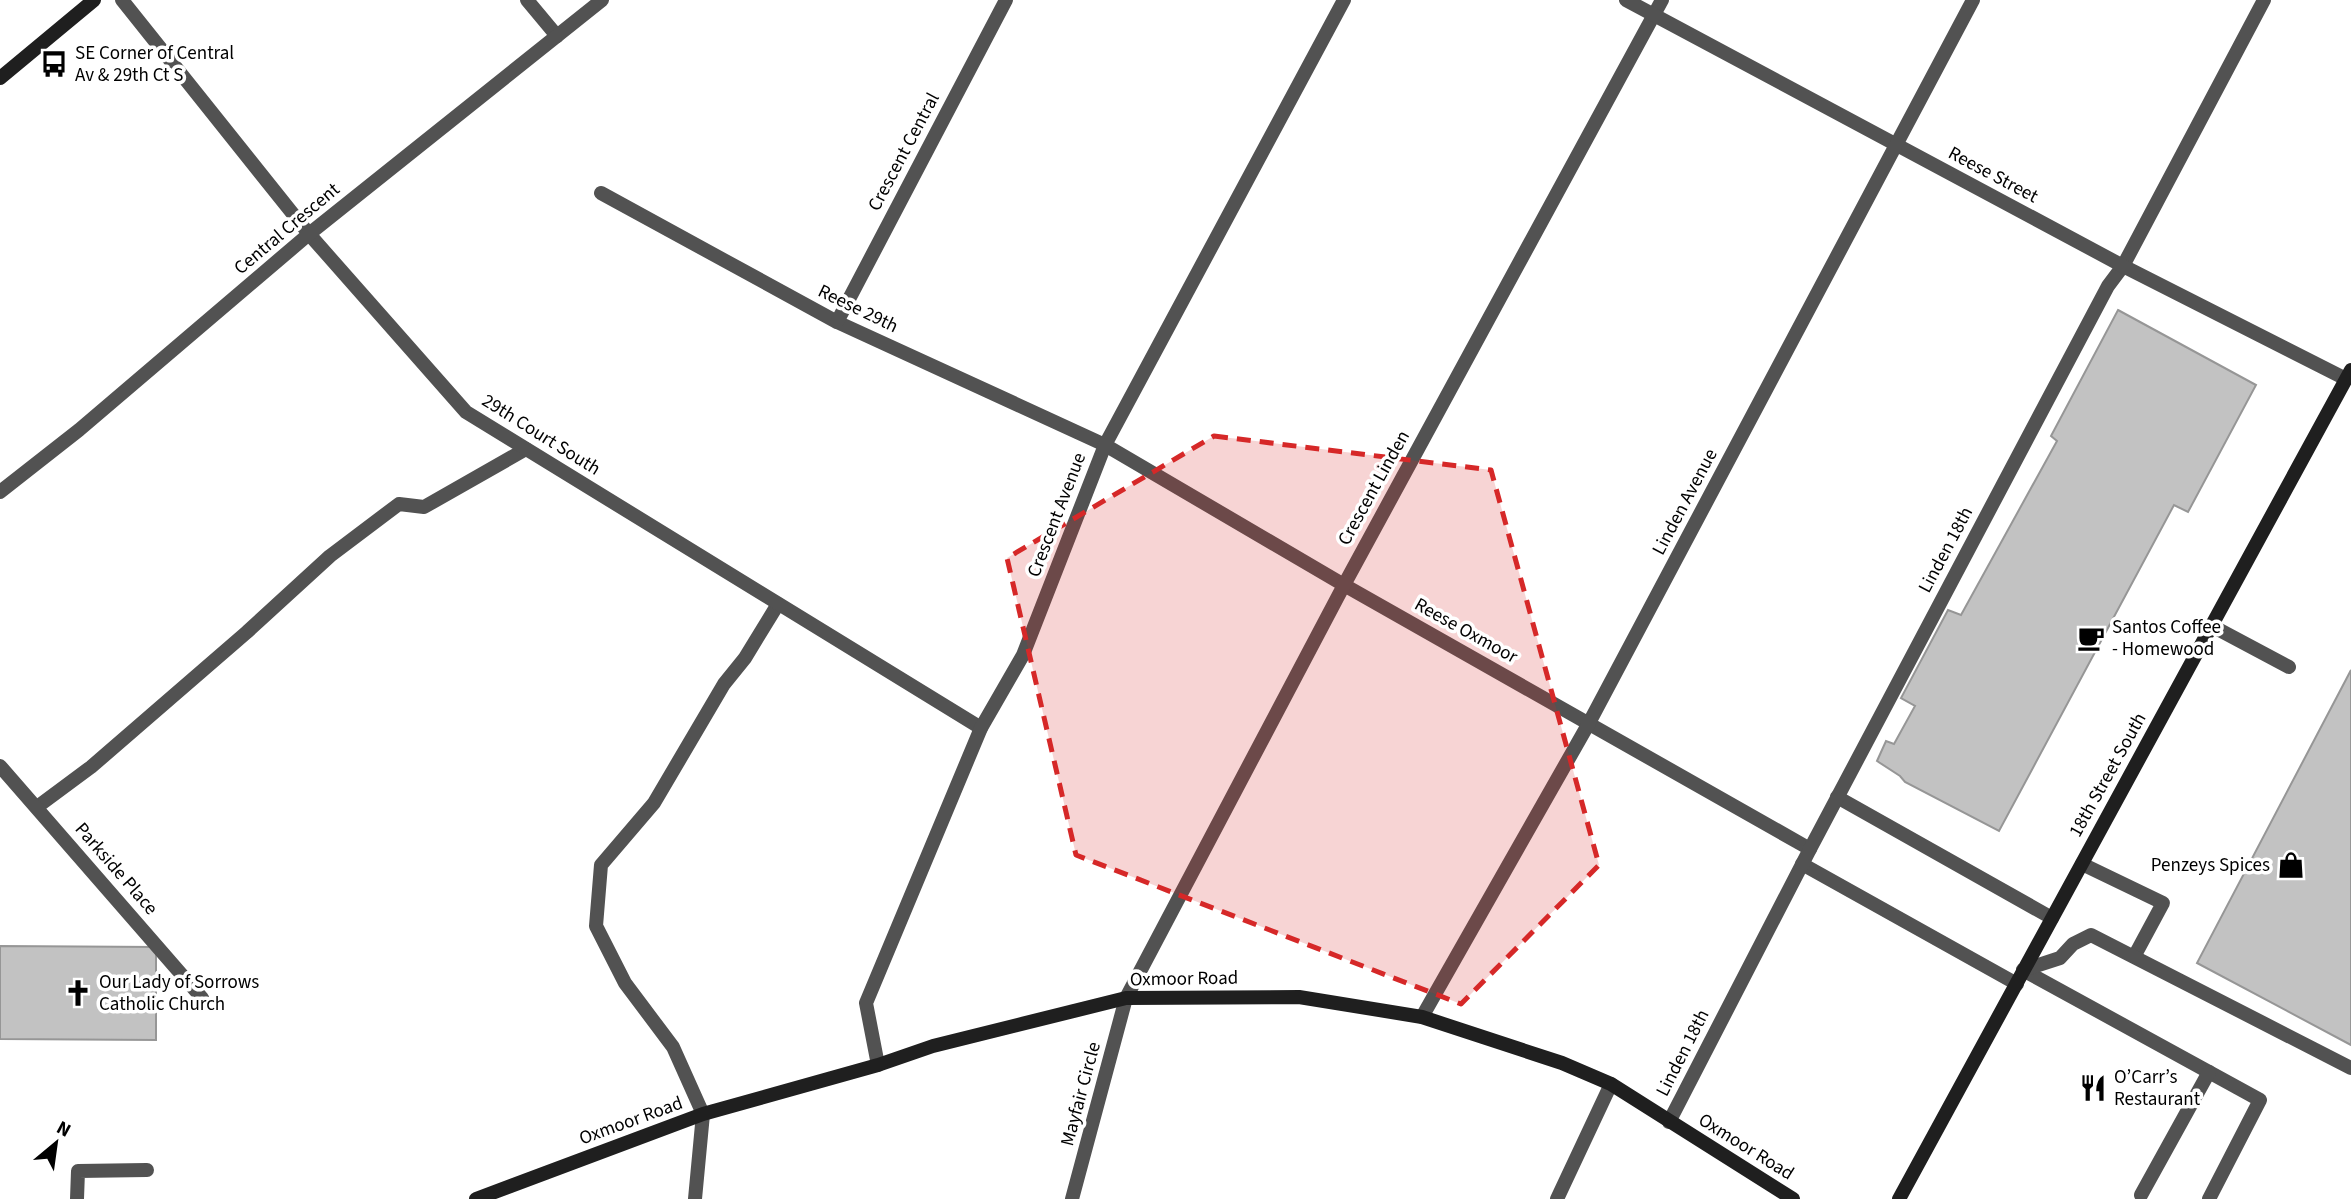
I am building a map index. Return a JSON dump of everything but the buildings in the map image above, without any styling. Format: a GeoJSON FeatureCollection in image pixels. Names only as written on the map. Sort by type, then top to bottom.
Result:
{"type":"FeatureCollection","features":[{"type":"Feature","properties":{"kind":"main road"},"geometry":{"type":"LineString","coordinates":[[0,78],[94,0]]}},
{"type":"Feature","properties":{"kind":"main road","name":"18th Street South"},"geometry":{"type":"LineString","coordinates":[[1899,1199],[2349,377]]}},
{"type":"Feature","properties":{"kind":"main road","name":"Oxmoor Road"},"geometry":{"type":"LineString","coordinates":[[476,1199],[703,1114],[878,1065],[933,1045],[1126,998],[1299,997],[1422,1017],[1562,1063],[1611,1084],[1793,1199]]}},
{"type":"Feature","properties":{"kind":"street","name":"29th Court South"},"geometry":{"type":"LineString","coordinates":[[122,0],[309,234],[466,412],[981,728]]}},
{"type":"Feature","properties":{"kind":"street"},"geometry":{"type":"LineString","coordinates":[[527,0],[557,36]]}},
{"type":"Feature","properties":{"kind":"street","name":"Central Crescent"},"geometry":{"type":"LineString","coordinates":[[0,492],[79,430],[309,234],[602,0]]}},
{"type":"Feature","properties":{"kind":"street","name":"Crescent Central"},"geometry":{"type":"LineString","coordinates":[[837,322],[1006,0]]}},
{"type":"Feature","properties":{"kind":"street","name":"Crescent Avenue"},"geometry":{"type":"LineString","coordinates":[[878,1065],[866,1003],[981,728],[1023,655],[1104,445],[1344,0]]}},
{"type":"Feature","properties":{"kind":"street","name":"Reese Street"},"geometry":{"type":"LineString","coordinates":[[1626,0],[2123,266],[2349,377]]}},
{"type":"Feature","properties":{"kind":"street","name":"Crescent Linden"},"geometry":{"type":"LineString","coordinates":[[1126,998],[1344,585],[1662,0]]}},
{"type":"Feature","properties":{"kind":"street","name":"Linden Avenue"},"geometry":{"type":"LineString","coordinates":[[1422,1017],[1589,723],[1973,0]]}},
{"type":"Feature","properties":{"kind":"street","name":"Linden 18th"},"geometry":{"type":"LineString","coordinates":[[1669,1122],[1837,797],[2108,286],[2123,266],[2264,0]]}},
{"type":"Feature","properties":{"kind":"street","name":"Reese 29th"},"geometry":{"type":"LineString","coordinates":[[601,193],[837,322],[1104,445]]}},
{"type":"Feature","properties":{"kind":"street","name":"Reese Oxmoor"},"geometry":{"type":"LineString","coordinates":[[1104,445],[1344,585],[1810,849]]}},
{"type":"Feature","properties":{"kind":"street"},"geometry":{"type":"LineString","coordinates":[[37,807],[91,767],[330,556],[400,504],[424,507],[526,449]]}},
{"type":"Feature","properties":{"kind":"street"},"geometry":{"type":"LineString","coordinates":[[695,1199],[703,1114],[673,1047],[625,984],[596,926],[601,865],[654,803],[724,684],[745,658],[778,604]]}},
{"type":"Feature","properties":{"kind":"street"},"geometry":{"type":"LineString","coordinates":[[2211,626],[2289,667]]}},
{"type":"Feature","properties":{"kind":"street","name":"Parkside Place"},"geometry":{"type":"LineString","coordinates":[[0,766],[202,998]]}},
{"type":"Feature","properties":{"kind":"street"},"geometry":{"type":"LineString","coordinates":[[1837,797],[2052,918]]}},
{"type":"Feature","properties":{"kind":"street"},"geometry":{"type":"LineString","coordinates":[[1802,864],[2260,1100],[2209,1199]]}},
{"type":"Feature","properties":{"kind":"street"},"geometry":{"type":"LineString","coordinates":[[2082,864],[2163,904],[2135,956]]}},
{"type":"Feature","properties":{"kind":"street"},"geometry":{"type":"LineString","coordinates":[[2020,977],[2060,958],[2073,944],[2091,935],[2351,1068]]}},
{"type":"Feature","properties":{"kind":"street","name":"Mayfair Circle"},"geometry":{"type":"LineString","coordinates":[[1072,1199],[1126,998]]}},
{"type":"Feature","properties":{"kind":"street"},"geometry":{"type":"LineString","coordinates":[[2141,1195],[2209,1072]]}},
{"type":"Feature","properties":{"kind":"street"},"geometry":{"type":"LineString","coordinates":[[1557,1199],[1611,1084]]}},
{"type":"Feature","properties":{"kind":"street"},"geometry":{"type":"LineString","coordinates":[[77,1199],[78,1171],[147,1170]]}},
{"type":"Feature","properties":{"kind":"highlighted area"},"geometry":{"type":"Polygon","coordinates":[[[1214,436],[1491,470],[1599,865],[1461,1004],[1076,855],[1007,558],[1214,436]]]}},
{"type":"Feature","properties":{"kind":"place","name":"SE Corner of Central Av & 29th Ct S"},"geometry":{"type":"Point","coordinates":[54,64]}},
{"type":"Feature","properties":{"kind":"place","name":"Santos Coffee - Homewood"},"geometry":{"type":"Point","coordinates":[2091,638]}},
{"type":"Feature","properties":{"kind":"place","name":"Penzeys Spices"},"geometry":{"type":"Point","coordinates":[2291,865]}},
{"type":"Feature","properties":{"kind":"place","name":"Our Lady of Sorrows Catholic Church"},"geometry":{"type":"Point","coordinates":[78,993]}},
{"type":"Feature","properties":{"kind":"place","name":"O’Carr’s Restaurant"},"geometry":{"type":"Point","coordinates":[2093,1088]}}]}
